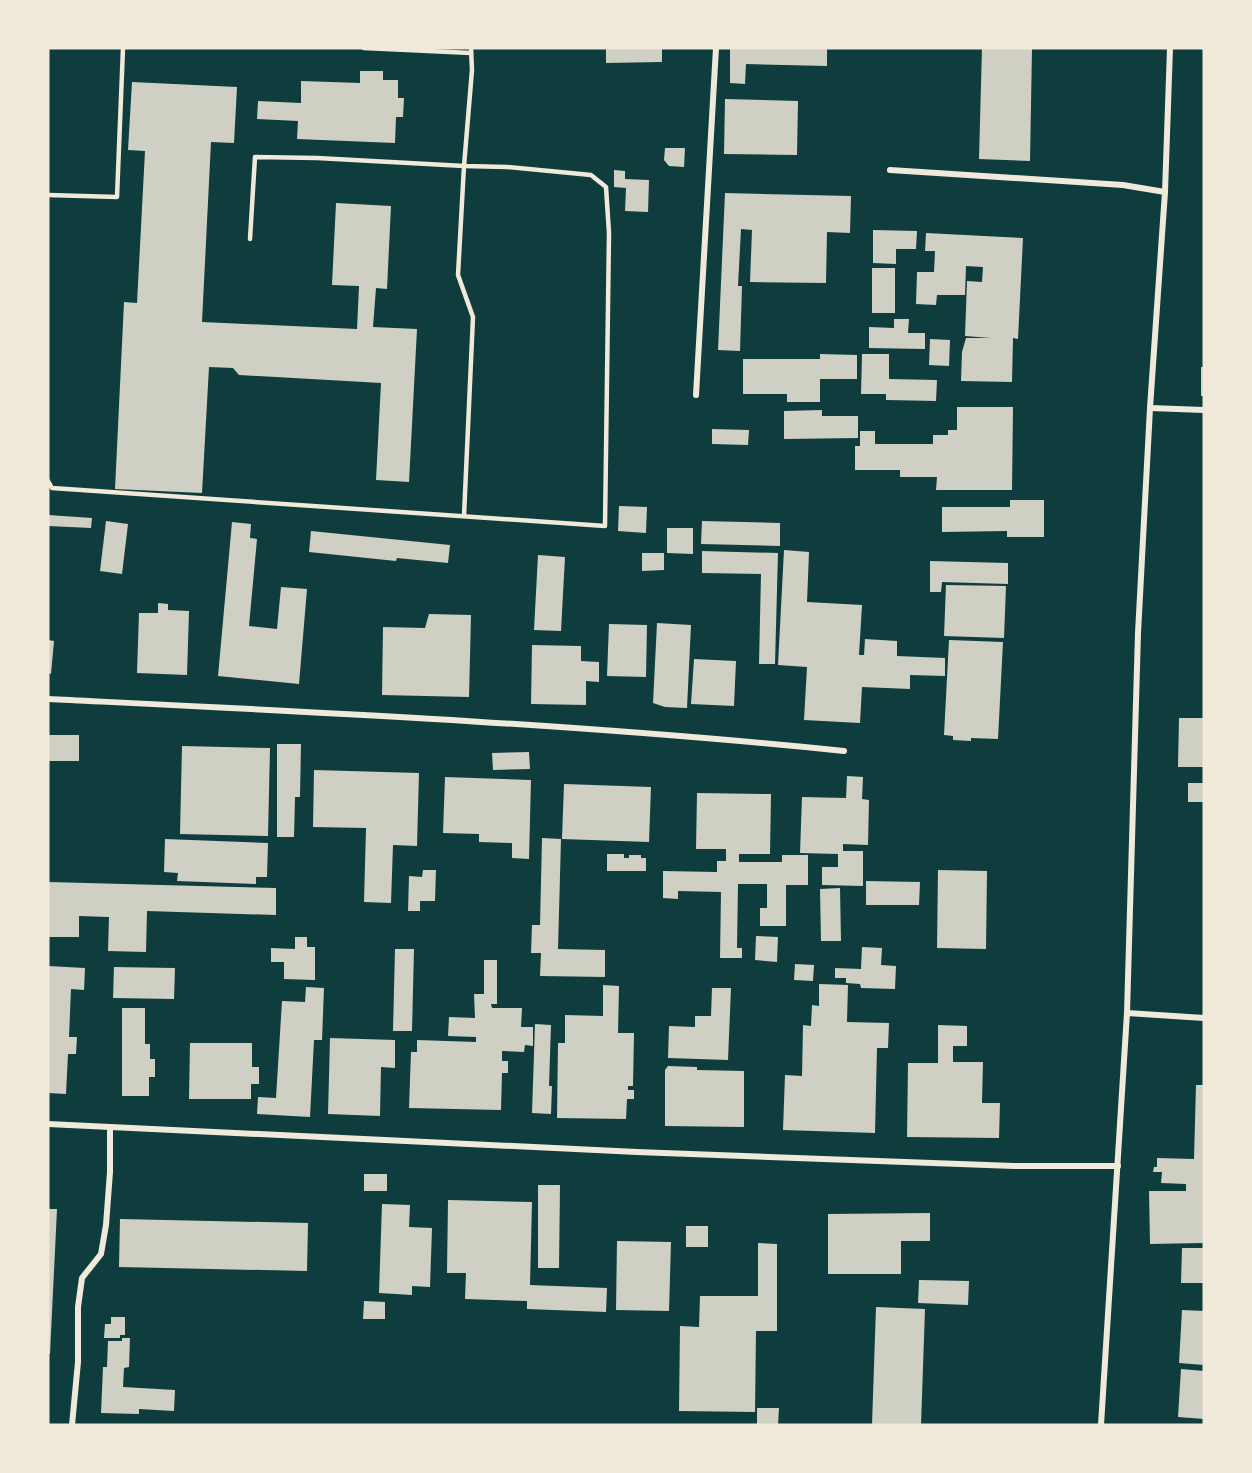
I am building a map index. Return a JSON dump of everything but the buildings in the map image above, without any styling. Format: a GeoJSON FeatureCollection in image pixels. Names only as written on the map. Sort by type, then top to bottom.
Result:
{"type":"FeatureCollection","features":[{"type":"Feature","properties":{"kind":"street"},"geometry":{"type":"LineString","coordinates":[[696,395],[716,48]]}},
{"type":"Feature","properties":{"kind":"street"},"geometry":{"type":"LineString","coordinates":[[1101,1425],[1127,1013],[1138,633],[1164,192],[1170,48]]}},
{"type":"Feature","properties":{"kind":"street"},"geometry":{"type":"LineString","coordinates":[[890,170],[1123,185],[1164,192]]}},
{"type":"Feature","properties":{"kind":"street"},"geometry":{"type":"LineString","coordinates":[[1150,408],[1204,410]]}},
{"type":"Feature","properties":{"kind":"street"},"geometry":{"type":"LineString","coordinates":[[48,699],[300,711],[577,729],[844,751]]}},
{"type":"Feature","properties":{"kind":"street"},"geometry":{"type":"LineString","coordinates":[[1127,1013],[1204,1018]]}},
{"type":"Feature","properties":{"kind":"street"},"geometry":{"type":"LineString","coordinates":[[48,1124],[636,1152],[1014,1166],[1118,1166]]}},
{"type":"Feature","properties":{"kind":"street"},"geometry":{"type":"LineString","coordinates":[[72,1425],[78,1362],[78,1307],[82,1278],[101,1254],[106,1225],[110,1172],[110,1126]]}},
{"type":"Feature","properties":{"kind":"lane"},"geometry":{"type":"LineString","coordinates":[[48,195],[117,197],[123,48]]}},
{"type":"Feature","properties":{"kind":"lane"},"geometry":{"type":"LineString","coordinates":[[364,48],[471,50],[472,70],[458,275],[473,316],[465,516]]}},
{"type":"Feature","properties":{"kind":"lane"},"geometry":{"type":"LineString","coordinates":[[48,481],[52,488],[606,526],[609,233],[606,187],[591,175],[507,167],[255,157],[250,238]]}}]}
